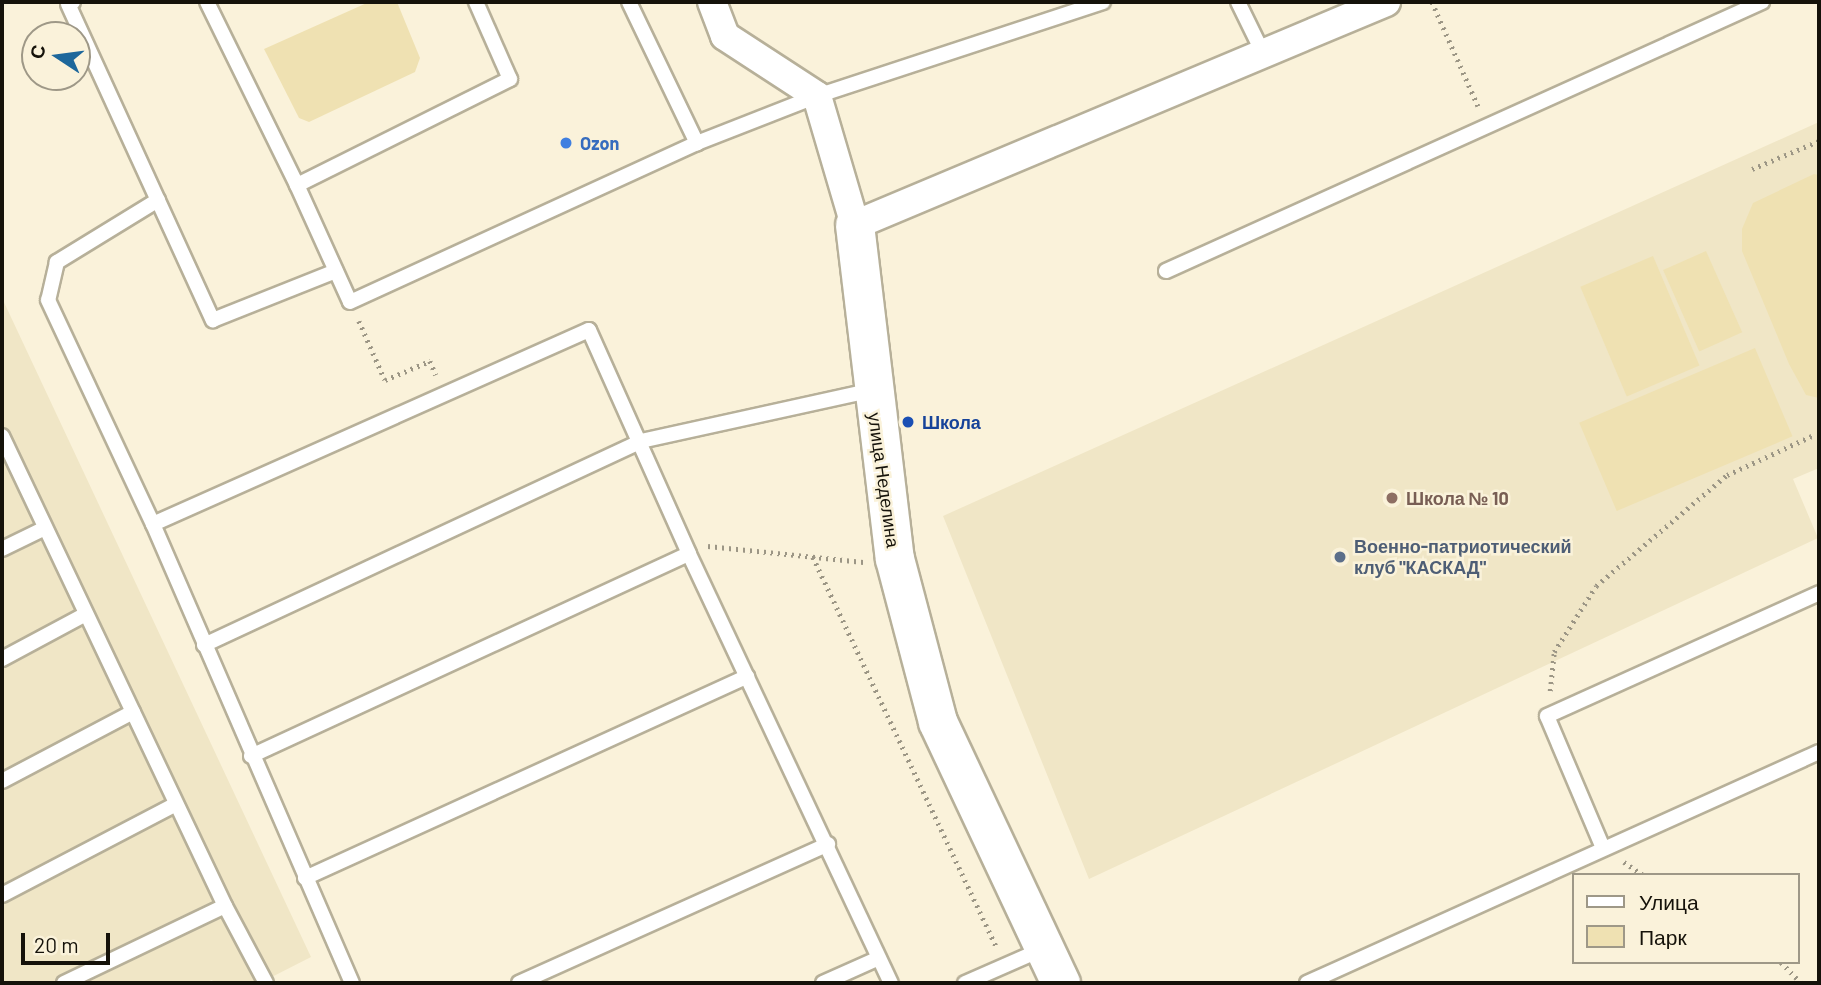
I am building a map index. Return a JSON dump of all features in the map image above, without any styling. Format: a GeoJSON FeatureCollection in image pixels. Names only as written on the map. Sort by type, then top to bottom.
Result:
{"type":"FeatureCollection","features":[{"type":"Feature","properties":{"kind":"street"},"geometry":{"type":"LineString","coordinates":[[712,2],[725,36],[817,96]]}},
{"type":"Feature","properties":{"kind":"street"},"geometry":{"type":"LineString","coordinates":[[855,225],[1386,2]]}},
{"type":"Feature","properties":{"kind":"street","name":"улица Неделина"},"geometry":{"type":"LineString","coordinates":[[817,96],[855,225],[872,390],[895,559],[938,722],[1061,983]]}},
{"type":"Feature","properties":{"kind":"lane"},"geometry":{"type":"LineString","coordinates":[[73,2],[68,4],[213,320],[336,271]]}},
{"type":"Feature","properties":{"kind":"lane"},"geometry":{"type":"LineString","coordinates":[[207,2],[297,185],[350,302],[696,143],[817,96],[1102,2]]}},
{"type":"Feature","properties":{"kind":"lane"},"geometry":{"type":"LineString","coordinates":[[297,185],[510,79],[476,2]]}},
{"type":"Feature","properties":{"kind":"lane"},"geometry":{"type":"LineString","coordinates":[[629,2],[696,143]]}},
{"type":"Feature","properties":{"kind":"lane"},"geometry":{"type":"LineString","coordinates":[[1238,2],[1264,55]]}},
{"type":"Feature","properties":{"kind":"lane"},"geometry":{"type":"LineString","coordinates":[[1166,271],[1762,2]]}},
{"type":"Feature","properties":{"kind":"lane"},"geometry":{"type":"LineString","coordinates":[[158,200],[57,262],[48,300],[153,524],[251,756],[352,983]]}},
{"type":"Feature","properties":{"kind":"lane"},"geometry":{"type":"LineString","coordinates":[[153,524],[589,330],[641,441],[689,555],[828,844],[891,983]]}},
{"type":"Feature","properties":{"kind":"lane"},"geometry":{"type":"LineString","coordinates":[[204,645],[641,441],[872,390]]}},
{"type":"Feature","properties":{"kind":"lane"},"geometry":{"type":"LineString","coordinates":[[2,436],[225,906],[267,983]]}},
{"type":"Feature","properties":{"kind":"lane"},"geometry":{"type":"LineString","coordinates":[[2,549],[45,528]]}},
{"type":"Feature","properties":{"kind":"lane"},"geometry":{"type":"LineString","coordinates":[[251,756],[689,555]]}},
{"type":"Feature","properties":{"kind":"lane"},"geometry":{"type":"LineString","coordinates":[[1603,848],[1546,716],[1819,593]]}},
{"type":"Feature","properties":{"kind":"lane"},"geometry":{"type":"LineString","coordinates":[[2,659],[86,614]]}},
{"type":"Feature","properties":{"kind":"lane"},"geometry":{"type":"LineString","coordinates":[[305,878],[747,677]]}},
{"type":"Feature","properties":{"kind":"lane"},"geometry":{"type":"LineString","coordinates":[[2,781],[133,712]]}},
{"type":"Feature","properties":{"kind":"lane"},"geometry":{"type":"LineString","coordinates":[[1307,983],[1819,752]]}},
{"type":"Feature","properties":{"kind":"lane"},"geometry":{"type":"LineString","coordinates":[[2,895],[176,804]]}},
{"type":"Feature","properties":{"kind":"lane"},"geometry":{"type":"LineString","coordinates":[[519,983],[828,844]]}},
{"type":"Feature","properties":{"kind":"lane"},"geometry":{"type":"LineString","coordinates":[[64,983],[225,906]]}},
{"type":"Feature","properties":{"kind":"lane"},"geometry":{"type":"LineString","coordinates":[[965,983],[1045,948]]}},
{"type":"Feature","properties":{"kind":"lane"},"geometry":{"type":"LineString","coordinates":[[823,983],[879,958]]}},
{"type":"Feature","properties":{"kind":"path"},"geometry":{"type":"LineString","coordinates":[[1432,2],[1487,126]]}},
{"type":"Feature","properties":{"kind":"path"},"geometry":{"type":"LineString","coordinates":[[1752,169],[1819,141]]}},
{"type":"Feature","properties":{"kind":"path"},"geometry":{"type":"LineString","coordinates":[[350,302],[385,380],[430,361],[445,395]]}},
{"type":"Feature","properties":{"kind":"path"},"geometry":{"type":"LineString","coordinates":[[1546,716],[1554,652],[1596,586],[1727,475],[1814,435]]}},
{"type":"Feature","properties":{"kind":"path"},"geometry":{"type":"LineString","coordinates":[[682,538],[716,548],[867,563]]}},
{"type":"Feature","properties":{"kind":"path"},"geometry":{"type":"LineString","coordinates":[[813,557],[1005,966]]}},
{"type":"Feature","properties":{"kind":"path"},"geometry":{"type":"LineString","coordinates":[[1783,964],[1801,983]]}},
{"type":"Feature","properties":{"kind":"shaded area","name":"Школа № 10"},"geometry":{"type":"Polygon","coordinates":[[[1819,122],[1819,468],[1793,479],[1818,538],[1089,879],[943,516],[1819,122]]]}},
{"type":"Feature","properties":{"kind":"shaded area"},"geometry":{"type":"Polygon","coordinates":[[[2,298],[311,957],[260,983],[214,983],[212,980],[204,983],[2,983],[2,298]]]}},
{"type":"Feature","properties":{"kind":"green space"},"geometry":{"type":"Polygon","coordinates":[[[369,2],[397,2],[420,58],[415,72],[309,122],[299,118],[264,49],[369,2]]]}},
{"type":"Feature","properties":{"kind":"green space"},"geometry":{"type":"Polygon","coordinates":[[[1814,174],[1819,175],[1819,398],[1806,395],[1789,364],[1742,251],[1742,229],[1753,203],[1814,174]]]}},
{"type":"Feature","properties":{"kind":"green space"},"geometry":{"type":"Polygon","coordinates":[[[1706,251],[1742,332],[1699,351],[1663,270],[1706,251]]]}},
{"type":"Feature","properties":{"kind":"green space"},"geometry":{"type":"Polygon","coordinates":[[[1653,256],[1699,366],[1627,396],[1580,287],[1653,256]]]}},
{"type":"Feature","properties":{"kind":"green space"},"geometry":{"type":"Polygon","coordinates":[[[1755,348],[1793,436],[1617,511],[1579,423],[1755,348]]]}},
{"type":"Feature","properties":{"kind":"place","name":"Ozon"},"geometry":{"type":"Point","coordinates":[566,143]}},
{"type":"Feature","properties":{"kind":"place","name":"Школа"},"geometry":{"type":"Point","coordinates":[908,422]}},
{"type":"Feature","properties":{"kind":"place","name":"Школа № 10"},"geometry":{"type":"Point","coordinates":[1392,498]}},
{"type":"Feature","properties":{"kind":"place","name":"Военно-патриотический клуб \"КАСКАД\""},"geometry":{"type":"Point","coordinates":[1340,557]}}]}
